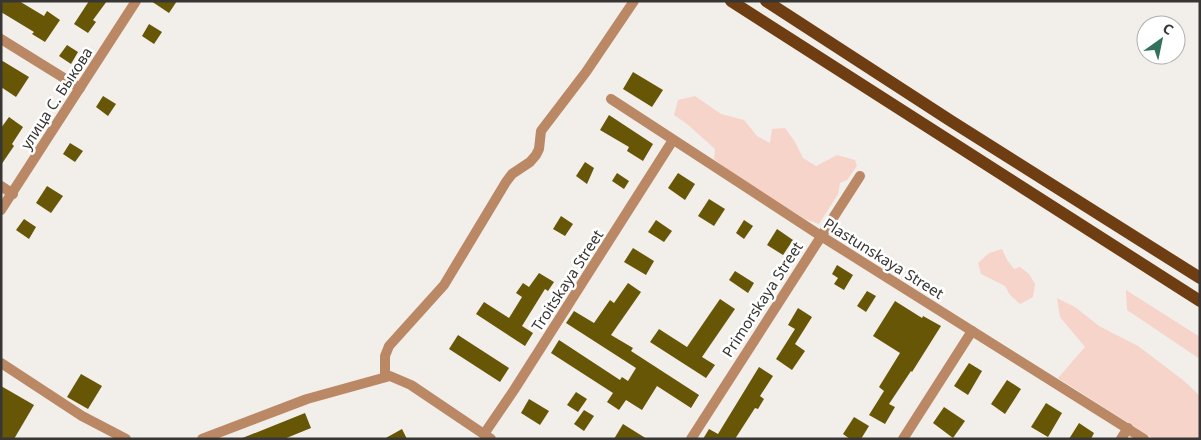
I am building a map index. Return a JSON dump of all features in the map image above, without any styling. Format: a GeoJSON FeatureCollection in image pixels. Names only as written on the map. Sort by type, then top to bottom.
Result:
{"type":"FeatureCollection","features":[{"type":"Feature","properties":{"kind":"main road"},"geometry":{"type":"LineString","coordinates":[[731,1],[1200,301]]}},
{"type":"Feature","properties":{"kind":"main road"},"geometry":{"type":"LineString","coordinates":[[766,1],[951,121],[1200,278]]}},
{"type":"Feature","properties":{"kind":"street","name":"улица С. Быкова"},"geometry":{"type":"LineString","coordinates":[[1,210],[136,1]]}},
{"type":"Feature","properties":{"kind":"street"},"geometry":{"type":"LineString","coordinates":[[385,377],[385,356],[388,346],[444,285],[506,182],[512,174],[530,162],[536,155],[539,149],[541,131],[586,72],[634,1]]}},
{"type":"Feature","properties":{"kind":"street"},"geometry":{"type":"LineString","coordinates":[[1,39],[80,88]]}},
{"type":"Feature","properties":{"kind":"street","name":"Plastunskaya Street"},"geometry":{"type":"LineString","coordinates":[[611,99],[821,236],[1144,439]]}},
{"type":"Feature","properties":{"kind":"street","name":"Troitskaya Street"},"geometry":{"type":"LineString","coordinates":[[488,436],[514,390],[673,140]]}},
{"type":"Feature","properties":{"kind":"street","name":"Primorskaya Street"},"geometry":{"type":"LineString","coordinates":[[691,439],[860,176]]}},
{"type":"Feature","properties":{"kind":"street"},"geometry":{"type":"LineString","coordinates":[[1,186],[13,194]]}},
{"type":"Feature","properties":{"kind":"street"},"geometry":{"type":"LineString","coordinates":[[903,439],[972,331]]}},
{"type":"Feature","properties":{"kind":"street"},"geometry":{"type":"LineString","coordinates":[[1,363],[82,416],[126,439]]}},
{"type":"Feature","properties":{"kind":"street"},"geometry":{"type":"LineString","coordinates":[[202,439],[225,432],[307,399],[390,376],[411,386],[488,436]]}},
{"type":"Feature","properties":{"kind":"street"},"geometry":{"type":"LineString","coordinates":[[1121,439],[1128,428]]}},
{"type":"Feature","properties":{"kind":"shaded area"},"geometry":{"type":"Polygon","coordinates":[[[695,96],[721,114],[744,120],[757,136],[770,143],[772,129],[785,128],[803,158],[816,166],[837,155],[855,160],[857,166],[847,180],[840,183],[838,194],[819,224],[805,219],[734,175],[714,159],[715,149],[674,115],[678,100],[695,96]]]}},
{"type":"Feature","properties":{"kind":"shaded area"},"geometry":{"type":"Polygon","coordinates":[[[1002,249],[1014,269],[1020,267],[1029,274],[1035,284],[1033,297],[1020,304],[1010,295],[1005,286],[981,274],[978,263],[989,253],[1002,249]]]}},
{"type":"Feature","properties":{"kind":"shaded area"},"geometry":{"type":"Polygon","coordinates":[[[1126,290],[1200,337],[1200,359],[1127,310],[1126,290]]]}},
{"type":"Feature","properties":{"kind":"shaded area"},"geometry":{"type":"Polygon","coordinates":[[[1057,298],[1075,307],[1099,326],[1138,346],[1183,380],[1200,396],[1200,439],[1154,439],[1058,378],[1085,347],[1060,317],[1057,298]]]}},
{"type":"Feature","properties":{"kind":"building"},"geometry":{"type":"Polygon","coordinates":[[[1,1],[19,1],[44,16],[47,11],[60,20],[45,42],[32,34],[34,32],[1,12],[1,1]]]}},
{"type":"Feature","properties":{"kind":"building"},"geometry":{"type":"Polygon","coordinates":[[[89,1],[107,1],[93,20],[96,22],[88,33],[74,24],[89,1]]]}},
{"type":"Feature","properties":{"kind":"building"},"geometry":{"type":"Polygon","coordinates":[[[151,1],[177,1],[169,13],[151,1]]]}},
{"type":"Feature","properties":{"kind":"building"},"geometry":{"type":"Polygon","coordinates":[[[149,24],[162,32],[154,44],[142,36],[149,24]]]}},
{"type":"Feature","properties":{"kind":"building"},"geometry":{"type":"Polygon","coordinates":[[[67,45],[78,52],[71,64],[59,56],[67,45]]]}},
{"type":"Feature","properties":{"kind":"building"},"geometry":{"type":"Polygon","coordinates":[[[1,60],[29,77],[16,97],[1,87],[1,60]]]}},
{"type":"Feature","properties":{"kind":"building"},"geometry":{"type":"Polygon","coordinates":[[[633,72],[663,90],[652,107],[623,89],[633,72]]]}},
{"type":"Feature","properties":{"kind":"building"},"geometry":{"type":"Polygon","coordinates":[[[103,96],[116,104],[108,116],[96,107],[103,96]]]}},
{"type":"Feature","properties":{"kind":"building"},"geometry":{"type":"Polygon","coordinates":[[[609,115],[653,144],[643,161],[627,151],[629,147],[600,130],[609,115]]]}},
{"type":"Feature","properties":{"kind":"building"},"geometry":{"type":"Polygon","coordinates":[[[9,117],[23,127],[12,144],[14,146],[1,165],[1,128],[9,117]]]}},
{"type":"Feature","properties":{"kind":"building"},"geometry":{"type":"Polygon","coordinates":[[[70,143],[83,151],[75,162],[63,154],[70,143]]]}},
{"type":"Feature","properties":{"kind":"building"},"geometry":{"type":"Polygon","coordinates":[[[585,162],[594,168],[587,184],[576,176],[585,162]]]}},
{"type":"Feature","properties":{"kind":"building"},"geometry":{"type":"Polygon","coordinates":[[[617,173],[629,181],[624,189],[612,181],[617,173]]]}},
{"type":"Feature","properties":{"kind":"building"},"geometry":{"type":"Polygon","coordinates":[[[678,173],[695,184],[685,200],[668,188],[678,173]]]}},
{"type":"Feature","properties":{"kind":"building"},"geometry":{"type":"Polygon","coordinates":[[[47,186],[63,196],[51,213],[36,203],[47,186]]]}},
{"type":"Feature","properties":{"kind":"building"},"geometry":{"type":"Polygon","coordinates":[[[709,199],[725,209],[714,226],[698,216],[709,199]]]}},
{"type":"Feature","properties":{"kind":"building"},"geometry":{"type":"Polygon","coordinates":[[[561,216],[573,224],[565,236],[553,229],[561,216]]]}},
{"type":"Feature","properties":{"kind":"building"},"geometry":{"type":"Polygon","coordinates":[[[24,219],[36,227],[29,239],[16,230],[24,219]]]}},
{"type":"Feature","properties":{"kind":"building"},"geometry":{"type":"Polygon","coordinates":[[[656,220],[672,231],[664,242],[648,232],[656,220]]]}},
{"type":"Feature","properties":{"kind":"building"},"geometry":{"type":"Polygon","coordinates":[[[744,220],[753,226],[744,239],[736,233],[744,220]]]}},
{"type":"Feature","properties":{"kind":"building"},"geometry":{"type":"Polygon","coordinates":[[[777,229],[793,240],[783,255],[767,245],[777,229]]]}},
{"type":"Feature","properties":{"kind":"building"},"geometry":{"type":"Polygon","coordinates":[[[633,248],[654,261],[646,275],[624,262],[633,248]]]}},
{"type":"Feature","properties":{"kind":"building"},"geometry":{"type":"Polygon","coordinates":[[[837,265],[853,275],[844,290],[834,284],[838,278],[832,274],[837,265]]]}},
{"type":"Feature","properties":{"kind":"building"},"geometry":{"type":"Polygon","coordinates":[[[735,271],[754,283],[748,293],[729,280],[735,271]]]}},
{"type":"Feature","properties":{"kind":"building"},"geometry":{"type":"Polygon","coordinates":[[[539,273],[554,282],[548,291],[545,289],[522,326],[533,333],[525,346],[476,314],[484,302],[509,318],[522,297],[516,293],[523,283],[529,287],[539,273]]]}},
{"type":"Feature","properties":{"kind":"building"},"geometry":{"type":"Polygon","coordinates":[[[628,283],[641,292],[611,335],[633,348],[631,351],[699,395],[691,408],[657,386],[642,410],[626,400],[619,410],[607,402],[613,393],[551,353],[559,340],[620,380],[622,377],[628,381],[636,368],[566,323],[574,311],[594,323],[610,300],[614,303],[628,283]]]}},
{"type":"Feature","properties":{"kind":"building"},"geometry":{"type":"Polygon","coordinates":[[[867,291],[876,296],[866,312],[857,306],[867,291]]]}},
{"type":"Feature","properties":{"kind":"building"},"geometry":{"type":"Polygon","coordinates":[[[720,299],[735,309],[702,357],[715,365],[706,378],[650,342],[659,329],[687,347],[720,299]]]}},
{"type":"Feature","properties":{"kind":"building"},"geometry":{"type":"Polygon","coordinates":[[[895,301],[922,318],[923,316],[941,326],[889,404],[895,407],[885,424],[869,415],[884,391],[879,387],[900,353],[873,336],[895,301]]]}},
{"type":"Feature","properties":{"kind":"building"},"geometry":{"type":"Polygon","coordinates":[[[798,308],[812,317],[795,344],[805,351],[792,370],[776,359],[795,329],[788,325],[798,308]]]}},
{"type":"Feature","properties":{"kind":"building"},"geometry":{"type":"Polygon","coordinates":[[[458,335],[509,368],[500,382],[449,349],[458,335]]]}},
{"type":"Feature","properties":{"kind":"building"},"geometry":{"type":"Polygon","coordinates":[[[969,363],[982,371],[968,395],[954,386],[969,363]]]}},
{"type":"Feature","properties":{"kind":"building"},"geometry":{"type":"Polygon","coordinates":[[[759,367],[773,376],[760,396],[764,399],[758,409],[755,408],[735,439],[703,439],[709,429],[718,434],[759,367]]]}},
{"type":"Feature","properties":{"kind":"building"},"geometry":{"type":"Polygon","coordinates":[[[81,374],[102,386],[88,409],[67,397],[81,374]]]}},
{"type":"Feature","properties":{"kind":"building"},"geometry":{"type":"Polygon","coordinates":[[[1007,380],[1021,389],[1005,414],[991,404],[1007,380]]]}},
{"type":"Feature","properties":{"kind":"building"},"geometry":{"type":"Polygon","coordinates":[[[1,386],[34,405],[14,439],[1,439],[1,386]]]}},
{"type":"Feature","properties":{"kind":"building"},"geometry":{"type":"Polygon","coordinates":[[[576,392],[587,399],[578,412],[567,405],[576,392]]]}},
{"type":"Feature","properties":{"kind":"building"},"geometry":{"type":"Polygon","coordinates":[[[529,399],[549,411],[540,425],[521,413],[529,399]]]}},
{"type":"Feature","properties":{"kind":"building"},"geometry":{"type":"Polygon","coordinates":[[[1046,403],[1062,413],[1048,437],[1031,427],[1046,403]]]}},
{"type":"Feature","properties":{"kind":"building"},"geometry":{"type":"Polygon","coordinates":[[[944,407],[965,421],[953,438],[933,423],[944,407]]]}},
{"type":"Feature","properties":{"kind":"building"},"geometry":{"type":"Polygon","coordinates":[[[584,410],[594,416],[584,431],[574,424],[584,410]]]}},
{"type":"Feature","properties":{"kind":"building"},"geometry":{"type":"Polygon","coordinates":[[[305,413],[311,428],[284,439],[240,439],[305,413]]]}},
{"type":"Feature","properties":{"kind":"building"},"geometry":{"type":"Polygon","coordinates":[[[854,417],[869,426],[861,439],[850,439],[843,434],[854,417]]]}},
{"type":"Feature","properties":{"kind":"building"},"geometry":{"type":"Polygon","coordinates":[[[1079,423],[1094,433],[1091,439],[1069,439],[1079,423]]]}},
{"type":"Feature","properties":{"kind":"building"},"geometry":{"type":"Polygon","coordinates":[[[623,424],[647,439],[614,439],[623,424]]]}},
{"type":"Feature","properties":{"kind":"building"},"geometry":{"type":"Polygon","coordinates":[[[402,429],[407,439],[384,439],[402,429]]]}}]}
